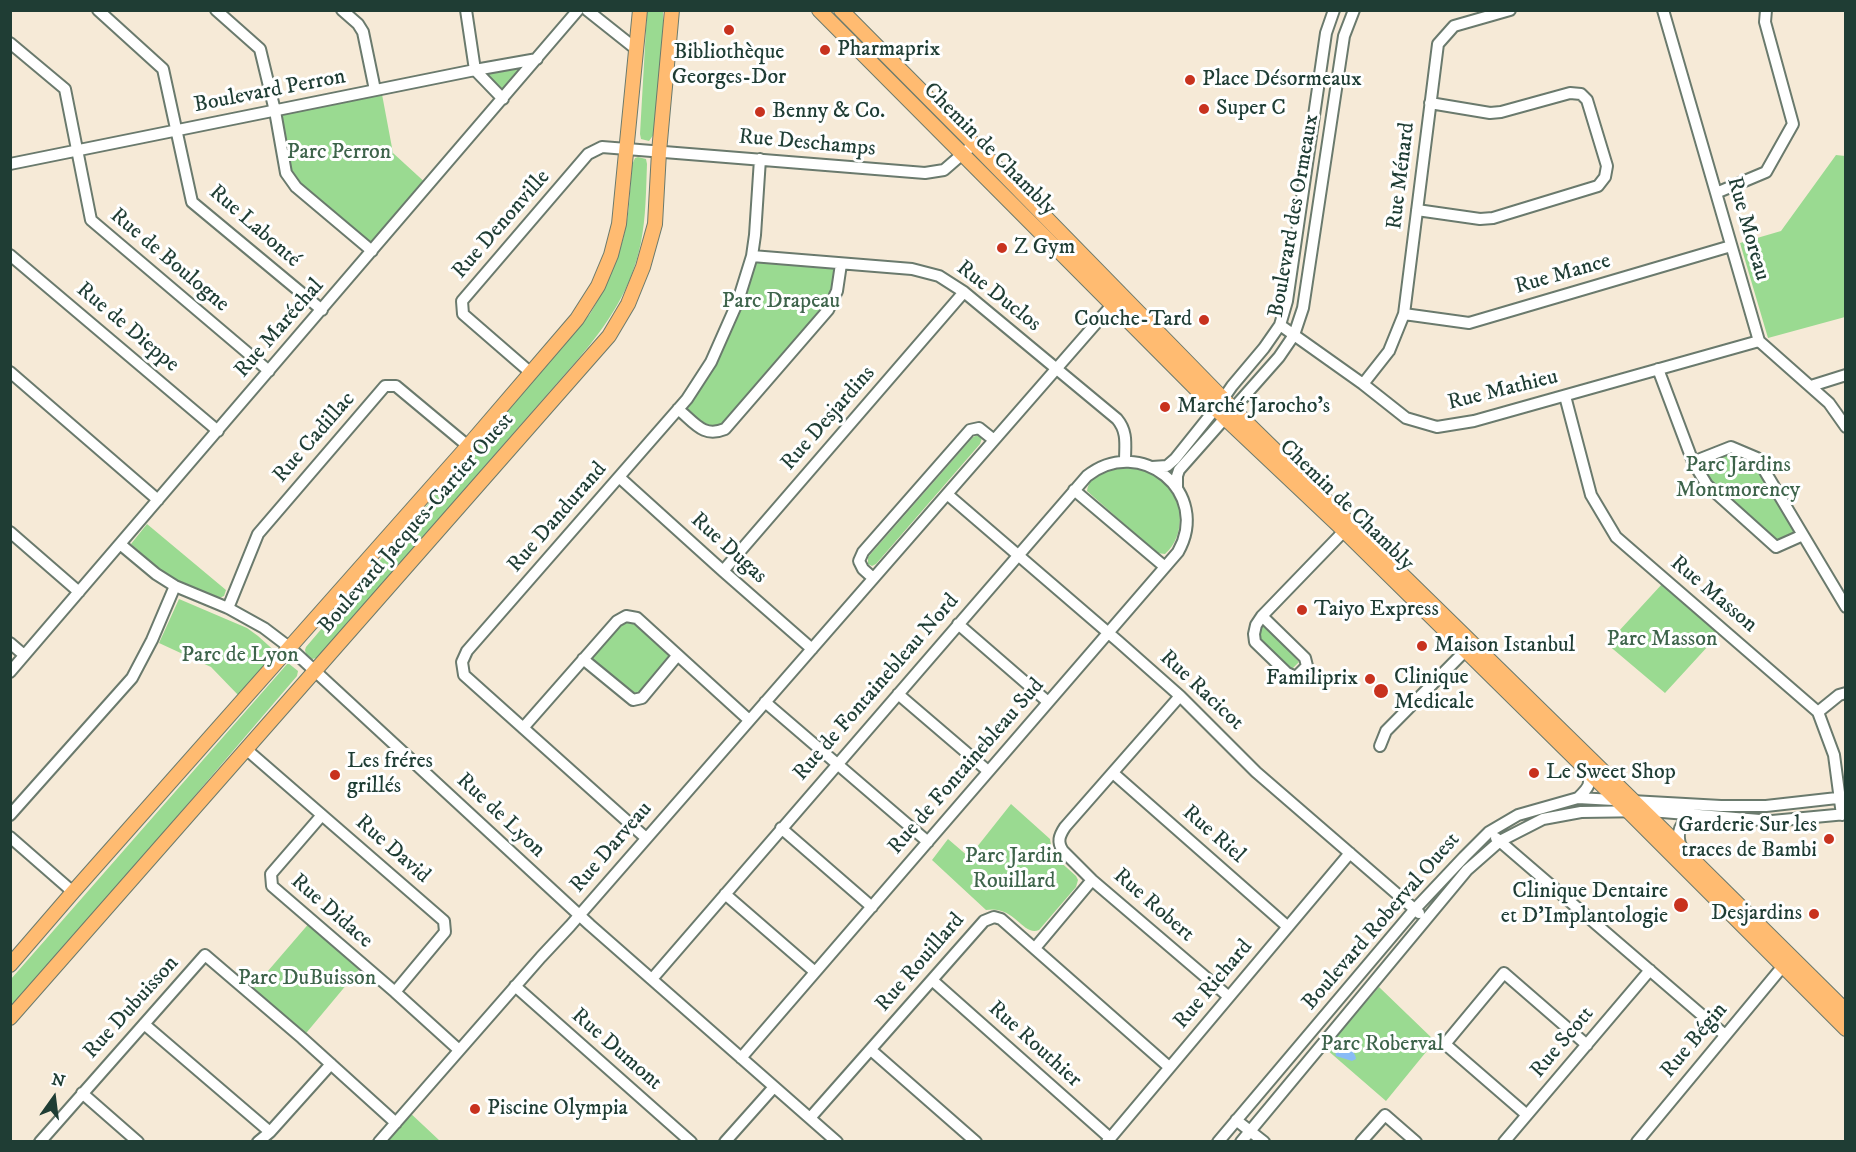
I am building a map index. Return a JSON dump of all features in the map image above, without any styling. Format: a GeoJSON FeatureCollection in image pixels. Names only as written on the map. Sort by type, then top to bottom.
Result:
{"type":"FeatureCollection","features":[{"type":"Feature","properties":{"kind":"main road","name":"Boulevard Jacques-Cartier Ouest"},"geometry":{"type":"LineString","coordinates":[[10,965],[468,446],[577,319],[598,286],[611,255],[619,224],[640,10]]}},
{"type":"Feature","properties":{"kind":"main road","name":"Boulevard Jacques-Cartier Ouest"},"geometry":{"type":"LineString","coordinates":[[10,1018],[609,336],[628,304],[643,267],[655,224],[672,10]]}},
{"type":"Feature","properties":{"kind":"main road","name":"Chemin de Chambly"},"geometry":{"type":"LineString","coordinates":[[819,10],[1112,305],[1224,409],[1630,805],[1845,1029]]}},
{"type":"Feature","properties":{"kind":"main road","name":"Chemin de Chambly"},"geometry":{"type":"LineString","coordinates":[[841,10],[974,144],[1224,409]]}},
{"type":"Feature","properties":{"kind":"main road","name":"Chemin de Chambly"},"geometry":{"type":"LineString","coordinates":[[1469,648],[1616,800],[1644,811],[1845,1011]]}},
{"type":"Feature","properties":{"kind":"street","name":"Rue Labonté"},"geometry":{"type":"LineString","coordinates":[[98,10],[163,69],[192,202],[322,310]]}},
{"type":"Feature","properties":{"kind":"street"},"geometry":{"type":"LineString","coordinates":[[216,10],[260,50],[275,111],[286,173],[296,187],[372,251]]}},
{"type":"Feature","properties":{"kind":"street"},"geometry":{"type":"LineString","coordinates":[[342,10],[358,24],[363,32],[375,90]]}},
{"type":"Feature","properties":{"kind":"street"},"geometry":{"type":"LineString","coordinates":[[465,10],[475,70],[503,99]]}},
{"type":"Feature","properties":{"kind":"street","name":"Rue Maréchal"},"geometry":{"type":"LineString","coordinates":[[10,672],[578,10]]}},
{"type":"Feature","properties":{"kind":"street"},"geometry":{"type":"LineString","coordinates":[[587,10],[636,50]]}},
{"type":"Feature","properties":{"kind":"street","name":"Boulevard des Ormeaux"},"geometry":{"type":"LineString","coordinates":[[1224,409],[1232,386],[1280,326],[1287,301],[1326,33],[1334,10]]}},
{"type":"Feature","properties":{"kind":"street","name":"Boulevard des Ormeaux"},"geometry":{"type":"LineString","coordinates":[[1224,409],[1279,357],[1293,335],[1303,308],[1344,36],[1353,10]]}},
{"type":"Feature","properties":{"kind":"street","name":"Rue Ménard"},"geometry":{"type":"LineString","coordinates":[[1363,384],[1389,351],[1404,314],[1438,44],[1454,26],[1510,10]]}},
{"type":"Feature","properties":{"kind":"street","name":"Rue Moreau"},"geometry":{"type":"LineString","coordinates":[[1663,10],[1759,341]]}},
{"type":"Feature","properties":{"kind":"street"},"geometry":{"type":"LineString","coordinates":[[1716,193],[1766,172],[1793,124],[1765,22],[1766,10]]}},
{"type":"Feature","properties":{"kind":"street","name":"Rue de Boulogne"},"geometry":{"type":"LineString","coordinates":[[10,43],[65,89],[90,220],[269,371]]}},
{"type":"Feature","properties":{"kind":"street","name":"Boulevard Perron"},"geometry":{"type":"LineString","coordinates":[[10,164],[537,59]]}},
{"type":"Feature","properties":{"kind":"street"},"geometry":{"type":"LineString","coordinates":[[1417,210],[1480,219],[1493,218],[1598,186],[1605,177],[1607,166],[1587,100],[1581,94],[1570,93],[1490,113],[1431,103]]}},
{"type":"Feature","properties":{"kind":"street","name":"Rue Deschamps"},"geometry":{"type":"LineString","coordinates":[[626,149],[925,173],[944,170],[974,144]]}},
{"type":"Feature","properties":{"kind":"street","name":"Rue Denonville"},"geometry":{"type":"LineString","coordinates":[[531,373],[463,314],[462,301],[588,154],[602,147],[626,149]]}},
{"type":"Feature","properties":{"kind":"street","name":"Rue Dandurand"},"geometry":{"type":"LineString","coordinates":[[646,838],[464,675],[462,662],[467,651],[687,399],[711,362],[738,301],[752,256],[760,159]]}},
{"type":"Feature","properties":{"kind":"street","name":"Rue Mance"},"geometry":{"type":"LineString","coordinates":[[1404,314],[1469,323],[1731,246]]}},
{"type":"Feature","properties":{"kind":"street","name":"Rue de Dieppe"},"geometry":{"type":"LineString","coordinates":[[10,255],[218,431]]}},
{"type":"Feature","properties":{"kind":"street","name":"Rue Duclos"},"geometry":{"type":"LineString","coordinates":[[752,256],[912,269],[939,276],[964,292],[1113,415],[1122,425],[1126,435],[1125,461]]}},
{"type":"Feature","properties":{"kind":"street"},"geometry":{"type":"LineString","coordinates":[[678,409],[704,431],[714,433],[725,429],[828,310],[837,291],[841,264]]}},
{"type":"Feature","properties":{"kind":"street","name":"Rue Desjardins"},"geometry":{"type":"LineString","coordinates":[[723,571],[964,292]]}},
{"type":"Feature","properties":{"kind":"street","name":"Rue Darveau"},"geometry":{"type":"LineString","coordinates":[[379,1142],[1112,305]]}},
{"type":"Feature","properties":{"kind":"street","name":"Rue Mathieu"},"geometry":{"type":"LineString","coordinates":[[1280,326],[1363,384],[1406,418],[1437,427],[1474,421],[1759,341]]}},
{"type":"Feature","properties":{"kind":"street"},"geometry":{"type":"LineString","coordinates":[[1759,341],[1811,386],[1828,403],[1845,427]]}},
{"type":"Feature","properties":{"kind":"street"},"geometry":{"type":"LineString","coordinates":[[1658,369],[1693,462],[1707,485],[1776,547],[1803,535]]}},
{"type":"Feature","properties":{"kind":"street"},"geometry":{"type":"LineString","coordinates":[[10,372],[158,500]]}},
{"type":"Feature","properties":{"kind":"street"},"geometry":{"type":"LineString","coordinates":[[1811,386],[1845,375]]}},
{"type":"Feature","properties":{"kind":"street","name":"Rue Cadillac"},"geometry":{"type":"LineString","coordinates":[[228,608],[258,534],[385,386],[396,386],[468,446]]}},
{"type":"Feature","properties":{"kind":"street","name":"Rue Masson"},"geometry":{"type":"LineString","coordinates":[[1565,396],[1592,495],[1616,537],[1818,712],[1834,755],[1844,814]]}},
{"type":"Feature","properties":{"kind":"street"},"geometry":{"type":"LineString","coordinates":[[1152,467],[1163,466],[1173,461],[1224,409]]}},
{"type":"Feature","properties":{"kind":"street"},"geometry":{"type":"LineString","coordinates":[[1177,489],[1179,470],[1224,409]]}},
{"type":"Feature","properties":{"kind":"street"},"geometry":{"type":"LineString","coordinates":[[873,578],[863,569],[859,561],[863,552],[970,430],[978,428],[994,440]]}},
{"type":"Feature","properties":{"kind":"street"},"geometry":{"type":"LineString","coordinates":[[1693,462],[1731,447],[1757,458],[1845,607]]}},
{"type":"Feature","properties":{"kind":"street","name":"Rue de Fontainebleau Nord"},"geometry":{"type":"LineString","coordinates":[[652,980],[1086,476],[1110,463],[1125,461],[1152,467]]}},
{"type":"Feature","properties":{"kind":"street"},"geometry":{"type":"LineString","coordinates":[[1152,467],[1164,475],[1177,489]]}},
{"type":"Feature","properties":{"kind":"street","name":"Rue Dugas"},"geometry":{"type":"LineString","coordinates":[[620,477],[812,649]]}},
{"type":"Feature","properties":{"kind":"street","name":"Rue de Fontainebleau Sud"},"geometry":{"type":"LineString","coordinates":[[741,1058],[1165,567],[1181,546],[1186,530],[1186,510],[1177,489]]}},
{"type":"Feature","properties":{"kind":"street"},"geometry":{"type":"LineString","coordinates":[[1074,490],[1165,567]]}},
{"type":"Feature","properties":{"kind":"street","name":"Rue Racicot"},"geometry":{"type":"LineString","coordinates":[[946,494],[1180,696],[1256,772],[1426,919]]}},
{"type":"Feature","properties":{"kind":"street"},"geometry":{"type":"LineString","coordinates":[[1262,616],[1305,658],[1307,666],[1296,677],[1287,674],[1255,642],[1256,625],[1262,616],[1347,528]]}},
{"type":"Feature","properties":{"kind":"street"},"geometry":{"type":"LineString","coordinates":[[10,532],[79,592]]}},
{"type":"Feature","properties":{"kind":"street","name":"Rue de Lyon"},"geometry":{"type":"LineString","coordinates":[[120,544],[156,574],[175,586],[228,608],[264,628],[289,648],[579,915],[837,1142]]}},
{"type":"Feature","properties":{"kind":"street"},"geometry":{"type":"LineString","coordinates":[[10,815],[132,678],[175,586]]}},
{"type":"Feature","properties":{"kind":"street"},"geometry":{"type":"LineString","coordinates":[[523,728],[617,621],[626,616],[637,618],[749,720]]}},
{"type":"Feature","properties":{"kind":"street"},"geometry":{"type":"LineString","coordinates":[[958,624],[1048,702]]}},
{"type":"Feature","properties":{"kind":"street"},"geometry":{"type":"LineString","coordinates":[[10,643],[24,655]]}},
{"type":"Feature","properties":{"kind":"street"},"geometry":{"type":"LineString","coordinates":[[1380,746],[1386,731],[1469,648]]}},
{"type":"Feature","properties":{"kind":"street"},"geometry":{"type":"LineString","coordinates":[[583,659],[633,700],[642,698],[677,656]]}},
{"type":"Feature","properties":{"kind":"street"},"geometry":{"type":"LineString","coordinates":[[1818,712],[1839,695],[1845,693]]}},
{"type":"Feature","properties":{"kind":"street"},"geometry":{"type":"LineString","coordinates":[[897,694],[988,771]]}},
{"type":"Feature","properties":{"kind":"street"},"geometry":{"type":"LineString","coordinates":[[1113,773],[1180,696]]}},
{"type":"Feature","properties":{"kind":"street"},"geometry":{"type":"LineString","coordinates":[[765,702],[928,842]]}},
{"type":"Feature","properties":{"kind":"street","name":"Rue David"},"geometry":{"type":"LineString","coordinates":[[247,750],[444,921],[446,932],[395,992]]}},
{"type":"Feature","properties":{"kind":"street"},"geometry":{"type":"LineString","coordinates":[[1578,798],[1588,787],[1590,779],[1587,770]]}},
{"type":"Feature","properties":{"kind":"street","name":"Rue Robert"},"geometry":{"type":"LineString","coordinates":[[1113,773],[1060,833],[1059,840],[1063,851],[1092,880],[1229,997]]}},
{"type":"Feature","properties":{"kind":"street","name":"Rue Riel"},"geometry":{"type":"LineString","coordinates":[[1113,773],[1288,927]]}},
{"type":"Feature","properties":{"kind":"street","name":"Boulevard Roberval Ouest"},"geometry":{"type":"LineString","coordinates":[[1218,1142],[1415,909],[1489,832],[1518,815],[1578,798],[1616,800]]}},
{"type":"Feature","properties":{"kind":"street","name":"Boulevard Roberval Ouest"},"geometry":{"type":"LineString","coordinates":[[1241,1142],[1467,870],[1500,841],[1543,819],[1630,805],[1766,806],[1843,798]]}},
{"type":"Feature","properties":{"kind":"street"},"geometry":{"type":"LineString","coordinates":[[1766,806],[1767,820]]}},
{"type":"Feature","properties":{"kind":"street"},"geometry":{"type":"LineString","coordinates":[[1644,811],[1767,820],[1844,814]]}},
{"type":"Feature","properties":{"kind":"street","name":"Rue Didace"},"geometry":{"type":"LineString","coordinates":[[322,815],[271,874],[272,886],[459,1050]]}},
{"type":"Feature","properties":{"kind":"street"},"geometry":{"type":"LineString","coordinates":[[1681,848],[1678,834],[1680,827],[1687,818],[1696,815]]}},
{"type":"Feature","properties":{"kind":"street"},"geometry":{"type":"LineString","coordinates":[[781,828],[872,907]]}},
{"type":"Feature","properties":{"kind":"street"},"geometry":{"type":"LineString","coordinates":[[1489,832],[1725,1035]]}},
{"type":"Feature","properties":{"kind":"street"},"geometry":{"type":"LineString","coordinates":[[10,837],[73,892]]}},
{"type":"Feature","properties":{"kind":"street","name":"Rue Richard"},"geometry":{"type":"LineString","coordinates":[[1109,1140],[1350,853]]}},
{"type":"Feature","properties":{"kind":"street"},"geometry":{"type":"LineString","coordinates":[[1092,880],[1035,948],[1169,1067]]}},
{"type":"Feature","properties":{"kind":"street"},"geometry":{"type":"LineString","coordinates":[[725,894],[815,972]]}},
{"type":"Feature","properties":{"kind":"street","name":"Rue Rouillard"},"geometry":{"type":"LineString","coordinates":[[810,1118],[984,921],[988,918],[1001,919],[1035,948]]}},
{"type":"Feature","properties":{"kind":"street","name":"Rue Dubuisson"},"geometry":{"type":"LineString","coordinates":[[39,1142],[205,955],[396,1123]]}},
{"type":"Feature","properties":{"kind":"street","name":"Rue Bégin"},"geometry":{"type":"LineString","coordinates":[[1637,1142],[1783,966]]}},
{"type":"Feature","properties":{"kind":"street","name":"Rue Scott"},"geometry":{"type":"LineString","coordinates":[[1504,1142],[1650,970]]}},
{"type":"Feature","properties":{"kind":"street"},"geometry":{"type":"LineString","coordinates":[[1527,1115],[1445,1044],[1504,973],[1587,1045]]}},
{"type":"Feature","properties":{"kind":"street","name":"Rue Routhier"},"geometry":{"type":"LineString","coordinates":[[932,980],[1109,1140]]}},
{"type":"Feature","properties":{"kind":"street","name":"Rue Dumont"},"geometry":{"type":"LineString","coordinates":[[515,986],[691,1142]]}},
{"type":"Feature","properties":{"kind":"street"},"geometry":{"type":"LineString","coordinates":[[144,1024],[270,1132]]}},
{"type":"Feature","properties":{"kind":"street"},"geometry":{"type":"LineString","coordinates":[[870,1050],[976,1142]]}},
{"type":"Feature","properties":{"kind":"street"},"geometry":{"type":"LineString","coordinates":[[258,1142],[270,1132],[331,1064]]}},
{"type":"Feature","properties":{"kind":"street"},"geometry":{"type":"LineString","coordinates":[[725,1142],[774,1087]]}},
{"type":"Feature","properties":{"kind":"street"},"geometry":{"type":"LineString","coordinates":[[82,1093],[138,1142]]}},
{"type":"Feature","properties":{"kind":"street"},"geometry":{"type":"LineString","coordinates":[[1361,1142],[1385,1115],[1416,1142]]}},
{"type":"Feature","properties":{"kind":"street"},"geometry":{"type":"LineString","coordinates":[[1236,1120],[1264,1142]]}},
{"type":"Feature","properties":{"kind":"green space"},"geometry":{"type":"Polygon","coordinates":[[[647,11],[663,11],[654,134],[649,141],[641,139],[640,134],[647,11]]]}},
{"type":"Feature","properties":{"kind":"green space"},"geometry":{"type":"Polygon","coordinates":[[[537,59],[503,99],[475,70],[537,59]]]}},
{"type":"Feature","properties":{"kind":"green space","name":"Parc Perron"},"geometry":{"type":"Polygon","coordinates":[[[381,89],[393,153],[429,186],[372,251],[286,173],[275,111],[381,89]]]}},
{"type":"Feature","properties":{"kind":"green space"},"geometry":{"type":"Polygon","coordinates":[[[1836,155],[1845,156],[1845,317],[1768,338],[1740,243],[1781,231],[1836,155]]]}},
{"type":"Feature","properties":{"kind":"green space"},"geometry":{"type":"Polygon","coordinates":[[[638,157],[646,159],[647,164],[645,213],[637,259],[618,305],[579,358],[317,658],[312,659],[306,654],[306,647],[590,314],[607,283],[620,249],[627,219],[632,165],[638,157]]]}},
{"type":"Feature","properties":{"kind":"green space","name":"Parc Drapeau"},"geometry":{"type":"Polygon","coordinates":[[[752,256],[841,264],[828,310],[714,433],[678,409],[711,362],[752,256]]]}},
{"type":"Feature","properties":{"kind":"green space"},"geometry":{"type":"Polygon","coordinates":[[[978,435],[982,438],[980,444],[876,564],[872,566],[868,564],[868,557],[973,437],[978,435]]]}},
{"type":"Feature","properties":{"kind":"green space","name":"Parc Jardins Montmorency"},"geometry":{"type":"Polygon","coordinates":[[[1731,447],[1757,458],[1803,535],[1776,547],[1707,485],[1693,462],[1731,447]]]}},
{"type":"Feature","properties":{"kind":"green space"},"geometry":{"type":"Polygon","coordinates":[[[1125,466],[1157,475],[1169,485],[1174,494],[1180,515],[1179,526],[1172,546],[1165,554],[1157,553],[1087,491],[1096,476],[1107,470],[1125,466]]]}},
{"type":"Feature","properties":{"kind":"green space"},"geometry":{"type":"Polygon","coordinates":[[[147,524],[226,590],[224,596],[217,599],[178,581],[164,573],[131,544],[147,524]]]}},
{"type":"Feature","properties":{"kind":"green space","name":"Parc Masson"},"geometry":{"type":"Polygon","coordinates":[[[1662,584],[1720,633],[1665,693],[1607,644],[1662,584]]]}},
{"type":"Feature","properties":{"kind":"green space","name":"Parc de Lyon"},"geometry":{"type":"Polygon","coordinates":[[[179,599],[247,628],[278,654],[240,697],[211,667],[159,643],[179,599]]]}},
{"type":"Feature","properties":{"kind":"green space"},"geometry":{"type":"Polygon","coordinates":[[[626,616],[677,656],[633,700],[583,659],[626,616]]]}},
{"type":"Feature","properties":{"kind":"green space"},"geometry":{"type":"Polygon","coordinates":[[[1264,625],[1299,662],[1293,668],[1288,668],[1256,639],[1256,632],[1264,625]]]}},
{"type":"Feature","properties":{"kind":"green space"},"geometry":{"type":"Polygon","coordinates":[[[288,663],[298,671],[297,676],[11,1008],[11,979],[288,663]]]}},
{"type":"Feature","properties":{"kind":"green space","name":"Parc Jardin Rouillard"},"geometry":{"type":"Polygon","coordinates":[[[1011,804],[1050,839],[1056,858],[1078,880],[1076,887],[1039,930],[1028,929],[1004,912],[986,910],[932,860],[948,839],[969,857],[1011,804]]]}},
{"type":"Feature","properties":{"kind":"green space","name":"Parc DuBuisson"},"geometry":{"type":"Polygon","coordinates":[[[311,921],[363,965],[302,1038],[249,993],[311,921]]]}},
{"type":"Feature","properties":{"kind":"green space","name":"Parc Roberval"},"geometry":{"type":"Polygon","coordinates":[[[1379,987],[1435,1041],[1386,1101],[1326,1049],[1379,987]]]}},
{"type":"Feature","properties":{"kind":"green space"},"geometry":{"type":"Polygon","coordinates":[[[407,1110],[440,1141],[379,1142],[407,1110]]]}},
{"type":"Feature","properties":{"kind":"water"},"geometry":{"type":"Polygon","coordinates":[[[1339,1045],[1350,1049],[1356,1059],[1352,1061],[1336,1056],[1335,1050],[1339,1045]]]}},
{"type":"Feature","properties":{"kind":"place","name":"Bibliothèque Georges-Dor"},"geometry":{"type":"Point","coordinates":[729,30]}},
{"type":"Feature","properties":{"kind":"place","name":"Pharmaprix"},"geometry":{"type":"Point","coordinates":[825,50]}},
{"type":"Feature","properties":{"kind":"place","name":"Place Désormeaux"},"geometry":{"type":"Point","coordinates":[1190,80]}},
{"type":"Feature","properties":{"kind":"place","name":"Super C"},"geometry":{"type":"Point","coordinates":[1204,109]}},
{"type":"Feature","properties":{"kind":"place","name":"Benny & Co."},"geometry":{"type":"Point","coordinates":[760,112]}},
{"type":"Feature","properties":{"kind":"place","name":"Z Gym"},"geometry":{"type":"Point","coordinates":[1002,248]}},
{"type":"Feature","properties":{"kind":"place","name":"Couche-Tard"},"geometry":{"type":"Point","coordinates":[1204,320]}},
{"type":"Feature","properties":{"kind":"place","name":"Marché Jarocho's"},"geometry":{"type":"Point","coordinates":[1165,407]}},
{"type":"Feature","properties":{"kind":"place","name":"Taiyo Express"},"geometry":{"type":"Point","coordinates":[1302,610]}},
{"type":"Feature","properties":{"kind":"place","name":"Maison Istanbul"},"geometry":{"type":"Point","coordinates":[1422,646]}},
{"type":"Feature","properties":{"kind":"place","name":"Familiprix"},"geometry":{"type":"Point","coordinates":[1370,679]}},
{"type":"Feature","properties":{"kind":"place","name":"Clinique Medicale"},"geometry":{"type":"Point","coordinates":[1381,691]}},
{"type":"Feature","properties":{"kind":"place","name":"Le Sweet Shop"},"geometry":{"type":"Point","coordinates":[1534,773]}},
{"type":"Feature","properties":{"kind":"place","name":"Les fréres grillés"},"geometry":{"type":"Point","coordinates":[335,775]}},
{"type":"Feature","properties":{"kind":"place","name":"Garderie Sur les traces de Bambi"},"geometry":{"type":"Point","coordinates":[1829,839]}},
{"type":"Feature","properties":{"kind":"place","name":"Clinique Dentaire et D'Implantologie"},"geometry":{"type":"Point","coordinates":[1681,905]}},
{"type":"Feature","properties":{"kind":"place","name":"Desjardins"},"geometry":{"type":"Point","coordinates":[1814,914]}},
{"type":"Feature","properties":{"kind":"place","name":"Piscine Olympia"},"geometry":{"type":"Point","coordinates":[475,1109]}}]}
